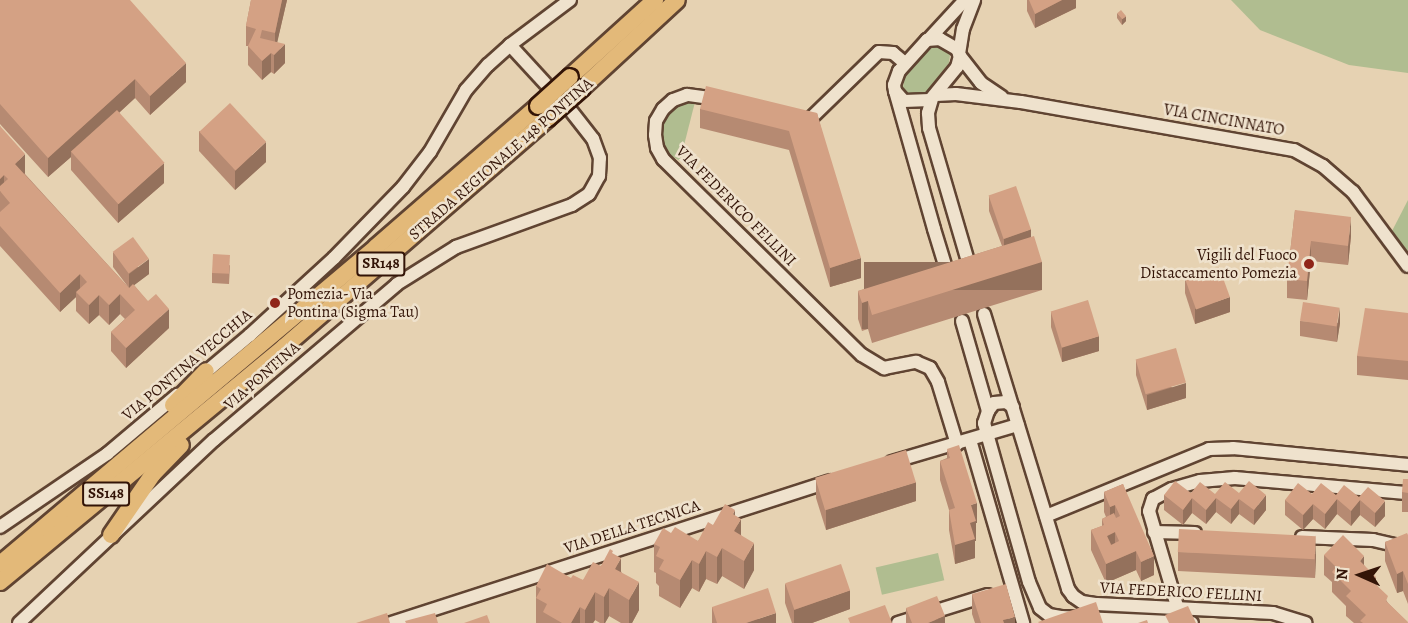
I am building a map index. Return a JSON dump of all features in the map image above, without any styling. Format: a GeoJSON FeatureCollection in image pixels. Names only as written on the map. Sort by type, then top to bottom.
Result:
{"type":"FeatureCollection","features":[{"type":"Feature","properties":{"kind":"highway","name":"STRADA REGIONALE 148 PONTINA"},"geometry":{"type":"LineString","coordinates":[[576,83],[655,0]]}},
{"type":"Feature","properties":{"kind":"highway","name":"STRADA REGIONALE 148 PONTINA"},"geometry":{"type":"LineString","coordinates":[[212,406],[576,83],[677,0]]}},
{"type":"Feature","properties":{"kind":"highway","name":"SS148"},"geometry":{"type":"LineString","coordinates":[[0,564],[117,463],[376,247],[543,112]]}},
{"type":"Feature","properties":{"kind":"highway"},"geometry":{"type":"LineString","coordinates":[[117,463],[206,371]]}},
{"type":"Feature","properties":{"kind":"highway"},"geometry":{"type":"LineString","coordinates":[[111,535],[153,474],[187,439],[212,406]]}},
{"type":"Feature","properties":{"kind":"highway","name":"SS148"},"geometry":{"type":"LineString","coordinates":[[0,582],[212,406]]}},
{"type":"Feature","properties":{"kind":"street","name":"VIA PONTINA VECCHIA"},"geometry":{"type":"LineString","coordinates":[[0,527],[106,454],[206,371],[334,258],[403,187],[430,152],[466,90],[510,45],[570,0]]}},
{"type":"Feature","properties":{"kind":"street"},"geometry":{"type":"LineString","coordinates":[[934,97],[928,124],[973,277],[951,284],[895,91],[896,75],[905,63],[965,0]]}},
{"type":"Feature","properties":{"kind":"street"},"geometry":{"type":"LineString","coordinates":[[895,91],[900,99],[908,102],[925,102],[934,97],[956,69],[963,28],[974,0]]}},
{"type":"Feature","properties":{"kind":"street"},"geometry":{"type":"LineString","coordinates":[[929,39],[949,42],[960,55]]}},
{"type":"Feature","properties":{"kind":"street"},"geometry":{"type":"LineString","coordinates":[[510,45],[545,83]]}},
{"type":"Feature","properties":{"kind":"street"},"geometry":{"type":"LineString","coordinates":[[798,119],[808,122],[879,52],[892,53],[905,63]]}},
{"type":"Feature","properties":{"kind":"street","name":"VIA CINCINNATO"},"geometry":{"type":"LineString","coordinates":[[960,55],[988,89],[1000,96],[1021,102]]}},
{"type":"Feature","properties":{"kind":"street","name":"VIA FEDERICO FELLINI"},"geometry":{"type":"LineString","coordinates":[[733,103],[694,94],[680,97],[666,105],[658,116],[655,130],[655,140],[661,156],[862,355],[884,368],[916,362],[930,368],[938,382],[957,444]]}},
{"type":"Feature","properties":{"kind":"street","name":"VIA CINCINNATO"},"geometry":{"type":"LineString","coordinates":[[934,97],[956,94],[1021,102],[1294,150],[1323,166],[1353,192],[1408,266]]}},
{"type":"Feature","properties":{"kind":"street","name":"VIA PONTINA"},"geometry":{"type":"LineString","coordinates":[[111,535],[214,440],[402,280],[456,247],[572,205],[589,194],[599,176],[600,158],[593,139],[572,112]]}},
{"type":"Feature","properties":{"kind":"street"},"geometry":{"type":"LineString","coordinates":[[923,186],[944,179]]}},
{"type":"Feature","properties":{"kind":"street"},"geometry":{"type":"LineString","coordinates":[[984,314],[1068,590],[1067,608],[1060,615],[1051,616],[1037,604],[987,435],[984,420],[988,411],[998,402],[1007,403],[1012,407]]}},
{"type":"Feature","properties":{"kind":"street"},"geometry":{"type":"LineString","coordinates":[[962,321],[988,411]]}},
{"type":"Feature","properties":{"kind":"street"},"geometry":{"type":"LineString","coordinates":[[880,466],[1018,425]]}},
{"type":"Feature","properties":{"kind":"street"},"geometry":{"type":"LineString","coordinates":[[970,440],[1023,622]]}},
{"type":"Feature","properties":{"kind":"street"},"geometry":{"type":"LineString","coordinates":[[1046,516],[1209,449],[1233,448],[1408,465]]}},
{"type":"Feature","properties":{"kind":"street"},"geometry":{"type":"LineString","coordinates":[[1179,622],[1179,608],[1149,511],[1151,502],[1172,489],[1200,481],[1235,478],[1408,493]]}},
{"type":"Feature","properties":{"kind":"street","name":"VIA DELLA TECNICA"},"geometry":{"type":"LineString","coordinates":[[391,623],[839,479]]}},
{"type":"Feature","properties":{"kind":"street"},"geometry":{"type":"LineString","coordinates":[[1154,531],[1212,534]]}},
{"type":"Feature","properties":{"kind":"street"},"geometry":{"type":"LineString","coordinates":[[19,623],[111,535]]}},
{"type":"Feature","properties":{"kind":"street"},"geometry":{"type":"LineString","coordinates":[[1293,537],[1373,540],[1408,548]]}},
{"type":"Feature","properties":{"kind":"street"},"geometry":{"type":"LineString","coordinates":[[898,623],[1029,582]]}},
{"type":"Feature","properties":{"kind":"street","name":"VIA FEDERICO FELLINI"},"geometry":{"type":"LineString","coordinates":[[1068,590],[1076,599],[1085,603],[1273,613],[1306,623]]}},
{"type":"Feature","properties":{"kind":"street","name":"VIA FEDERICO FELLINI"},"geometry":{"type":"LineString","coordinates":[[1023,622],[1051,616],[1192,623]]}},
{"type":"Feature","properties":{"kind":"green space"},"geometry":{"type":"Polygon","coordinates":[[[1231,0],[1408,0],[1408,73],[1349,65],[1260,30],[1231,0]]]}},
{"type":"Feature","properties":{"kind":"green space"},"geometry":{"type":"Polygon","coordinates":[[[935,43],[947,49],[950,55],[949,63],[926,92],[909,96],[903,87],[905,77],[935,43]]]}},
{"type":"Feature","properties":{"kind":"green space"},"geometry":{"type":"Polygon","coordinates":[[[695,102],[680,161],[667,153],[661,133],[667,114],[676,105],[695,102]]]}},
{"type":"Feature","properties":{"kind":"green space"},"geometry":{"type":"Polygon","coordinates":[[[1408,200],[1408,252],[1392,231],[1408,200]]]}},
{"type":"Feature","properties":{"kind":"green space"},"geometry":{"type":"Polygon","coordinates":[[[938,553],[944,580],[882,595],[876,567],[938,553]]]}},
{"type":"Feature","properties":{"kind":"building"},"geometry":{"type":"Polygon","coordinates":[[[0,0],[130,0],[186,63],[150,96],[135,79],[48,158],[0,104],[0,0]]]}},
{"type":"Feature","properties":{"kind":"building"},"geometry":{"type":"Polygon","coordinates":[[[251,0],[282,0],[275,33],[262,30],[260,38],[285,44],[274,55],[271,53],[262,61],[248,46],[256,29],[246,26],[251,0]]]}},
{"type":"Feature","properties":{"kind":"building"},"geometry":{"type":"Polygon","coordinates":[[[1029,0],[1062,0],[1035,14],[1029,0]]]}},
{"type":"Feature","properties":{"kind":"building"},"geometry":{"type":"Polygon","coordinates":[[[1121,10],[1126,16],[1122,19],[1117,13],[1121,10]]]}},
{"type":"Feature","properties":{"kind":"building"},"geometry":{"type":"Polygon","coordinates":[[[706,86],[817,113],[861,258],[830,268],[789,131],[700,109],[706,86]]]}},
{"type":"Feature","properties":{"kind":"building"},"geometry":{"type":"Polygon","coordinates":[[[230,103],[266,142],[235,170],[199,132],[230,103]]]}},
{"type":"Feature","properties":{"kind":"building"},"geometry":{"type":"Polygon","coordinates":[[[117,110],[165,163],[118,204],[71,151],[117,110]]]}},
{"type":"Feature","properties":{"kind":"building"},"geometry":{"type":"Polygon","coordinates":[[[0,126],[25,154],[15,164],[129,288],[133,284],[148,301],[156,294],[169,309],[126,348],[111,332],[135,310],[120,294],[109,305],[99,295],[89,305],[76,292],[87,282],[80,274],[60,293],[0,226],[0,212],[10,203],[0,191],[0,186],[8,179],[4,175],[0,179],[0,126]]]}},
{"type":"Feature","properties":{"kind":"building"},"geometry":{"type":"Polygon","coordinates":[[[1016,186],[1031,229],[1004,239],[989,195],[1016,186]]]}},
{"type":"Feature","properties":{"kind":"building"},"geometry":{"type":"Polygon","coordinates":[[[1295,210],[1351,217],[1348,246],[1311,241],[1307,281],[1287,279],[1295,210]]]}},
{"type":"Feature","properties":{"kind":"building"},"geometry":{"type":"Polygon","coordinates":[[[1034,236],[1042,262],[872,315],[868,301],[862,303],[858,291],[1034,236]]]}},
{"type":"Feature","properties":{"kind":"building"},"geometry":{"type":"Polygon","coordinates":[[[133,237],[149,259],[129,274],[113,252],[133,237]]]}},
{"type":"Feature","properties":{"kind":"building"},"geometry":{"type":"Polygon","coordinates":[[[213,254],[230,255],[229,274],[212,273],[213,254]]]}},
{"type":"Feature","properties":{"kind":"building"},"geometry":{"type":"Polygon","coordinates":[[[1219,267],[1230,297],[1196,309],[1185,279],[1219,267]]]}},
{"type":"Feature","properties":{"kind":"building"},"geometry":{"type":"Polygon","coordinates":[[[1088,300],[1099,336],[1062,348],[1051,311],[1088,300]]]}},
{"type":"Feature","properties":{"kind":"building"},"geometry":{"type":"Polygon","coordinates":[[[1303,302],[1340,308],[1337,327],[1300,321],[1303,302]]]}},
{"type":"Feature","properties":{"kind":"building"},"geometry":{"type":"Polygon","coordinates":[[[1365,308],[1408,313],[1408,361],[1357,356],[1365,308]]]}},
{"type":"Feature","properties":{"kind":"building"},"geometry":{"type":"Polygon","coordinates":[[[1176,348],[1186,383],[1146,394],[1136,360],[1176,348]]]}},
{"type":"Feature","properties":{"kind":"building"},"geometry":{"type":"Polygon","coordinates":[[[959,445],[977,503],[971,505],[976,521],[970,523],[975,539],[955,545],[949,510],[955,508],[940,461],[950,458],[947,449],[959,445]]]}},
{"type":"Feature","properties":{"kind":"building"},"geometry":{"type":"Polygon","coordinates":[[[906,450],[916,483],[825,510],[815,478],[906,450]]]}},
{"type":"Feature","properties":{"kind":"building"},"geometry":{"type":"Polygon","coordinates":[[[1403,479],[1408,479],[1408,493],[1402,492],[1403,479]]]}},
{"type":"Feature","properties":{"kind":"building"},"geometry":{"type":"Polygon","coordinates":[[[1175,481],[1191,493],[1200,482],[1215,494],[1225,482],[1239,493],[1249,481],[1266,495],[1254,510],[1239,499],[1231,509],[1216,498],[1206,510],[1192,498],[1183,510],[1164,495],[1175,481]]]}},
{"type":"Feature","properties":{"kind":"building"},"geometry":{"type":"Polygon","coordinates":[[[1298,483],[1312,494],[1321,483],[1336,495],[1344,485],[1359,497],[1368,487],[1385,501],[1375,513],[1360,500],[1351,511],[1337,499],[1325,514],[1313,504],[1303,515],[1285,500],[1298,483]]]}},
{"type":"Feature","properties":{"kind":"building"},"geometry":{"type":"Polygon","coordinates":[[[1123,484],[1154,556],[1141,562],[1136,551],[1106,564],[1091,530],[1104,525],[1102,519],[1114,513],[1116,518],[1120,516],[1115,505],[1110,507],[1104,492],[1123,484]],[[1115,532],[1107,536],[1111,545],[1119,541],[1115,532]]]}},
{"type":"Feature","properties":{"kind":"building"},"geometry":{"type":"Polygon","coordinates":[[[725,504],[735,510],[733,514],[741,519],[734,531],[754,543],[744,561],[722,548],[717,557],[706,551],[699,564],[692,560],[680,580],[659,569],[664,560],[656,556],[660,547],[654,544],[663,528],[671,533],[675,527],[698,541],[708,522],[713,525],[725,504]]]}},
{"type":"Feature","properties":{"kind":"building"},"geometry":{"type":"Polygon","coordinates":[[[1179,529],[1316,536],[1315,559],[1178,552],[1179,529]]]}},
{"type":"Feature","properties":{"kind":"building"},"geometry":{"type":"Polygon","coordinates":[[[1407,533],[1408,584],[1403,571],[1397,574],[1385,542],[1407,533]]]}},
{"type":"Feature","properties":{"kind":"building"},"geometry":{"type":"Polygon","coordinates":[[[1343,535],[1364,556],[1360,561],[1376,577],[1372,581],[1388,596],[1386,601],[1407,623],[1363,623],[1360,621],[1366,615],[1346,596],[1351,591],[1332,572],[1336,567],[1324,555],[1343,535]]]}},
{"type":"Feature","properties":{"kind":"building"},"geometry":{"type":"Polygon","coordinates":[[[610,549],[612,553],[621,558],[615,569],[639,582],[629,600],[609,588],[604,597],[595,592],[585,610],[580,607],[571,623],[562,623],[543,612],[547,604],[536,598],[541,589],[536,586],[547,564],[571,578],[573,575],[583,580],[593,562],[601,566],[610,549]]]}},
{"type":"Feature","properties":{"kind":"building"},"geometry":{"type":"Polygon","coordinates":[[[841,564],[850,590],[794,610],[785,583],[841,564]]]}},
{"type":"Feature","properties":{"kind":"building"},"geometry":{"type":"Polygon","coordinates":[[[1006,584],[1015,617],[1003,620],[1004,623],[981,623],[972,594],[1006,584]]]}},
{"type":"Feature","properties":{"kind":"building"},"geometry":{"type":"Polygon","coordinates":[[[768,588],[776,613],[746,623],[717,623],[712,607],[768,588]]]}},
{"type":"Feature","properties":{"kind":"building"},"geometry":{"type":"Polygon","coordinates":[[[937,596],[945,616],[928,623],[912,623],[906,608],[937,596]]]}},
{"type":"Feature","properties":{"kind":"building"},"geometry":{"type":"Polygon","coordinates":[[[1096,602],[1103,623],[1038,622],[1096,602]]]}},
{"type":"Feature","properties":{"kind":"building"},"geometry":{"type":"Polygon","coordinates":[[[885,605],[892,623],[850,623],[848,618],[885,605]]]}},
{"type":"Feature","properties":{"kind":"building"},"geometry":{"type":"Polygon","coordinates":[[[1188,606],[1196,623],[1169,623],[1165,615],[1188,606]]]}},
{"type":"Feature","properties":{"kind":"building"},"geometry":{"type":"Polygon","coordinates":[[[387,613],[390,623],[356,623],[387,613]]]}},
{"type":"Feature","properties":{"kind":"building"},"geometry":{"type":"Polygon","coordinates":[[[435,613],[438,623],[406,623],[405,621],[435,613]]]}},
{"type":"Feature","properties":{"kind":"building"},"geometry":{"type":"Polygon","coordinates":[[[487,615],[490,623],[464,623],[487,615]]]}},
{"type":"Feature","properties":{"kind":"place","name":"Vigili del Fuoco Distaccamento Pomezia"},"geometry":{"type":"Point","coordinates":[1309,264]}},
{"type":"Feature","properties":{"kind":"place","name":"Pomezia- Via Pontina (Sigma Tau)"},"geometry":{"type":"Point","coordinates":[275,303]}}]}
